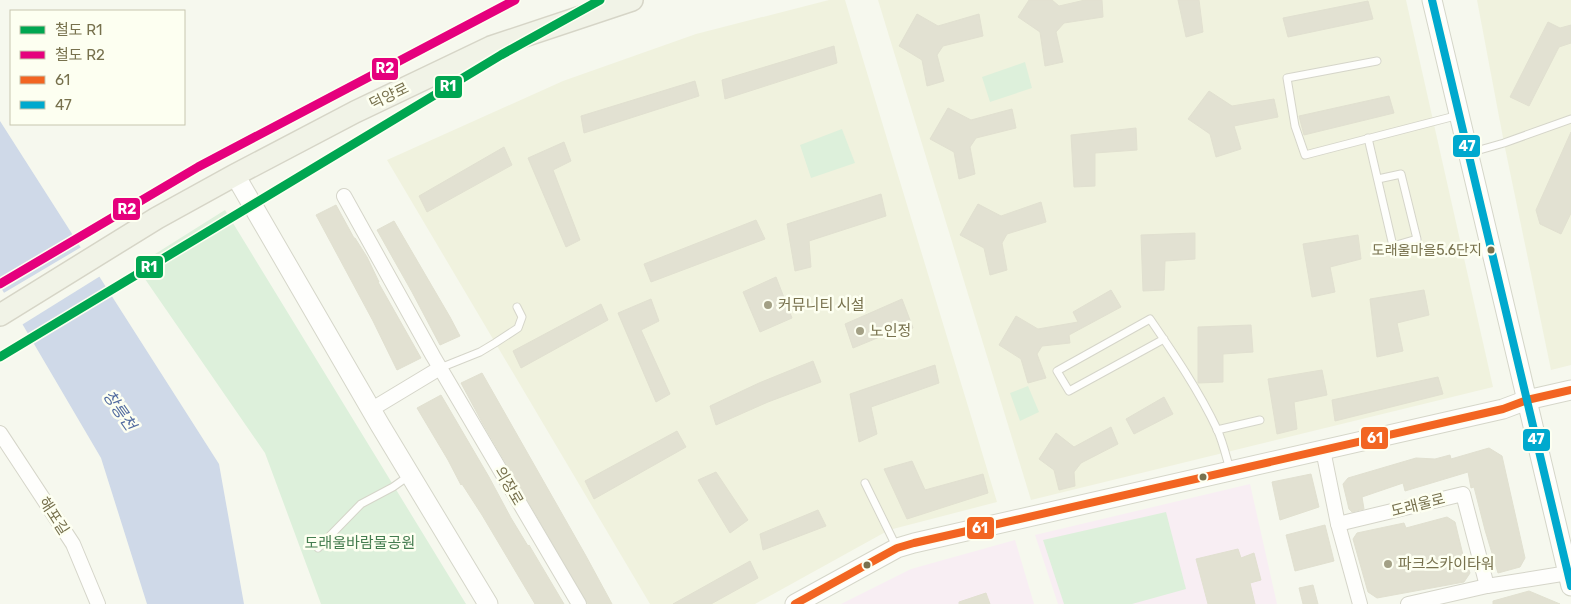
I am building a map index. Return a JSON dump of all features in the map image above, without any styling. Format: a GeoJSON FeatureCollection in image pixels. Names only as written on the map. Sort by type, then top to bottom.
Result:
{"type":"FeatureCollection","features":[{"type":"Feature","properties":{"kind":"main road","name":"덕양로"},"geometry":{"type":"LineString","coordinates":[[0,315],[157,218],[355,112],[491,46],[632,0]]}},
{"type":"Feature","properties":{"kind":"street"},"geometry":{"type":"LineString","coordinates":[[1408,604],[1487,586],[1569,579],[1432,0]]}},
{"type":"Feature","properties":{"kind":"street"},"geometry":{"type":"LineString","coordinates":[[235,175],[410,475],[488,604]]}},
{"type":"Feature","properties":{"kind":"street","name":"의장로"},"geometry":{"type":"LineString","coordinates":[[344,196],[440,368],[579,604]]}},
{"type":"Feature","properties":{"kind":"street"},"geometry":{"type":"LineString","coordinates":[[372,409],[440,368]]}},
{"type":"Feature","properties":{"kind":"street"},"geometry":{"type":"LineString","coordinates":[[795,604],[897,548],[1230,470],[1504,409],[1527,400],[1571,390]]}},
{"type":"Feature","properties":{"kind":"street","name":"해포길"},"geometry":{"type":"LineString","coordinates":[[0,433],[73,544],[98,604]]}},
{"type":"Feature","properties":{"kind":"street"},"geometry":{"type":"LineString","coordinates":[[1323,450],[1338,524],[1360,604]]}},
{"type":"Feature","properties":{"kind":"street","name":"도래울로"},"geometry":{"type":"LineString","coordinates":[[1338,524],[1463,494],[1487,586]]}},
{"type":"Feature","properties":{"kind":"lane"},"geometry":{"type":"LineString","coordinates":[[1377,61],[1287,78],[1295,126],[1305,155],[1459,114]]}},
{"type":"Feature","properties":{"kind":"lane"},"geometry":{"type":"LineString","coordinates":[[1469,153],[1504,143],[1571,119]]}},
{"type":"Feature","properties":{"kind":"lane"},"geometry":{"type":"LineString","coordinates":[[1368,138],[1392,246],[1417,239],[1401,174],[1378,179]]}},
{"type":"Feature","properties":{"kind":"lane"},"geometry":{"type":"LineString","coordinates":[[440,368],[480,352],[518,328],[522,317],[517,307]]}},
{"type":"Feature","properties":{"kind":"lane"},"geometry":{"type":"LineString","coordinates":[[1164,339],[1069,391],[1057,371],[1150,319],[1164,339],[1200,398],[1217,430],[1230,470]]}},
{"type":"Feature","properties":{"kind":"lane"},"geometry":{"type":"LineString","coordinates":[[1217,430],[1260,420]]}},
{"type":"Feature","properties":{"kind":"lane"},"geometry":{"type":"LineString","coordinates":[[318,548],[361,504],[394,487],[410,475]]}},
{"type":"Feature","properties":{"kind":"lane"},"geometry":{"type":"LineString","coordinates":[[865,483],[897,548]]}},
{"type":"Feature","properties":{"kind":"shaded area"},"geometry":{"type":"Polygon","coordinates":[[[829,0],[845,0],[997,502],[889,530],[755,604],[650,604],[387,160],[563,81],[696,34],[829,0]]]}},
{"type":"Feature","properties":{"kind":"shaded area"},"geometry":{"type":"Polygon","coordinates":[[[878,0],[1406,0],[1493,387],[1031,500],[878,0]]]}},
{"type":"Feature","properties":{"kind":"shaded area"},"geometry":{"type":"Polygon","coordinates":[[[1477,0],[1571,0],[1571,365],[1551,370],[1504,143],[1477,0]]]}},
{"type":"Feature","properties":{"kind":"shaded area"},"geometry":{"type":"Polygon","coordinates":[[[1250,484],[1277,604],[1058,604],[1035,535],[1250,484]]]}},
{"type":"Feature","properties":{"kind":"shaded area"},"geometry":{"type":"Polygon","coordinates":[[[1015,540],[1034,604],[841,604],[911,569],[1015,540]]]}},
{"type":"Feature","properties":{"kind":"green space"},"geometry":{"type":"Polygon","coordinates":[[[1025,62],[1032,88],[990,102],[982,77],[1025,62]]]}},
{"type":"Feature","properties":{"kind":"green space"},"geometry":{"type":"Polygon","coordinates":[[[842,129],[855,163],[811,178],[800,145],[842,129]]]}},
{"type":"Feature","properties":{"kind":"green space","name":"도래울바람물공원"},"geometry":{"type":"Polygon","coordinates":[[[225,210],[466,604],[321,604],[265,453],[136,266],[225,210]]]}},
{"type":"Feature","properties":{"kind":"green space"},"geometry":{"type":"Polygon","coordinates":[[[1028,386],[1039,412],[1020,421],[1010,393],[1028,386]]]}},
{"type":"Feature","properties":{"kind":"green space"},"geometry":{"type":"Polygon","coordinates":[[[1166,512],[1186,589],[1132,604],[1064,604],[1043,540],[1166,512]]]}},
{"type":"Feature","properties":{"kind":"water","name":"창릉천"},"geometry":{"type":"Polygon","coordinates":[[[0,121],[219,464],[244,604],[147,604],[101,458],[0,286],[0,121]]]}},
{"type":"Feature","properties":{"kind":"pier"},"geometry":{"type":"Polygon","coordinates":[[[83,246],[102,275],[20,326],[2,294],[83,246]]]}},
{"type":"Feature","properties":{"kind":"building"},"geometry":{"type":"Polygon","coordinates":[[[1029,0],[1052,0],[1059,6],[1085,0],[1102,0],[1103,17],[1064,23],[1056,32],[1063,62],[1045,66],[1040,32],[1018,17],[1029,0]]]}},
{"type":"Feature","properties":{"kind":"building"},"geometry":{"type":"Polygon","coordinates":[[[1178,0],[1199,0],[1203,32],[1186,37],[1178,0]]]}},
{"type":"Feature","properties":{"kind":"building"},"geometry":{"type":"Polygon","coordinates":[[[1368,1],[1373,19],[1288,37],[1283,18],[1368,1]]]}},
{"type":"Feature","properties":{"kind":"building"},"geometry":{"type":"Polygon","coordinates":[[[917,14],[938,26],[979,14],[983,36],[943,46],[937,55],[944,81],[927,86],[922,60],[899,46],[917,14]]]}},
{"type":"Feature","properties":{"kind":"building"},"geometry":{"type":"Polygon","coordinates":[[[1548,22],[1560,28],[1571,25],[1571,43],[1559,47],[1529,106],[1510,97],[1548,22]]]}},
{"type":"Feature","properties":{"kind":"building"},"geometry":{"type":"Polygon","coordinates":[[[834,46],[837,63],[725,99],[722,80],[834,46]]]}},
{"type":"Feature","properties":{"kind":"building"},"geometry":{"type":"Polygon","coordinates":[[[695,81],[699,96],[584,133],[581,116],[695,81]]]}},
{"type":"Feature","properties":{"kind":"building"},"geometry":{"type":"Polygon","coordinates":[[[1209,91],[1232,106],[1274,99],[1278,117],[1234,126],[1241,149],[1216,157],[1210,134],[1188,119],[1209,91]]]}},
{"type":"Feature","properties":{"kind":"building"},"geometry":{"type":"Polygon","coordinates":[[[1389,96],[1394,113],[1304,135],[1299,116],[1389,96]]]}},
{"type":"Feature","properties":{"kind":"building"},"geometry":{"type":"Polygon","coordinates":[[[948,108],[971,120],[1012,109],[1016,128],[976,138],[970,147],[975,174],[959,179],[954,152],[930,139],[948,108]]]}},
{"type":"Feature","properties":{"kind":"building"},"geometry":{"type":"Polygon","coordinates":[[[1136,128],[1137,150],[1095,153],[1095,186],[1074,187],[1071,135],[1136,128]]]}},
{"type":"Feature","properties":{"kind":"building"},"geometry":{"type":"Polygon","coordinates":[[[1571,132],[1571,213],[1561,234],[1540,224],[1536,210],[1571,132]]]}},
{"type":"Feature","properties":{"kind":"building"},"geometry":{"type":"Polygon","coordinates":[[[564,142],[571,161],[553,170],[580,240],[566,247],[528,158],[564,142]]]}},
{"type":"Feature","properties":{"kind":"building"},"geometry":{"type":"Polygon","coordinates":[[[504,147],[512,165],[427,212],[419,196],[504,147]]]}},
{"type":"Feature","properties":{"kind":"building"},"geometry":{"type":"Polygon","coordinates":[[[881,194],[886,216],[809,241],[811,267],[795,271],[787,224],[881,194]]]}},
{"type":"Feature","properties":{"kind":"building"},"geometry":{"type":"Polygon","coordinates":[[[1041,202],[1046,222],[1007,234],[1002,243],[1007,270],[990,275],[984,248],[960,235],[978,204],[1001,216],[1041,202]]]}},
{"type":"Feature","properties":{"kind":"building"},"geometry":{"type":"Polygon","coordinates":[[[336,205],[367,257],[378,282],[421,358],[397,370],[316,215],[336,205]]]}},
{"type":"Feature","properties":{"kind":"building"},"geometry":{"type":"Polygon","coordinates":[[[756,220],[765,239],[651,282],[644,264],[756,220]]]}},
{"type":"Feature","properties":{"kind":"building"},"geometry":{"type":"Polygon","coordinates":[[[394,221],[460,336],[440,345],[377,230],[394,221]]]}},
{"type":"Feature","properties":{"kind":"building"},"geometry":{"type":"Polygon","coordinates":[[[1195,233],[1195,259],[1165,261],[1164,290],[1143,291],[1141,235],[1195,233]]]}},
{"type":"Feature","properties":{"kind":"building"},"geometry":{"type":"Polygon","coordinates":[[[1358,235],[1361,259],[1330,267],[1335,292],[1312,297],[1303,244],[1358,235]]]}},
{"type":"Feature","properties":{"kind":"building","name":"커뮤니티 시설"},"geometry":{"type":"Polygon","coordinates":[[[776,277],[792,318],[760,332],[743,292],[776,277]]]}},
{"type":"Feature","properties":{"kind":"building"},"geometry":{"type":"Polygon","coordinates":[[[1111,290],[1121,307],[1069,335],[1070,343],[1042,346],[1037,354],[1046,378],[1028,383],[1021,359],[999,345],[1016,316],[1038,329],[1078,322],[1073,312],[1111,290]]]}},
{"type":"Feature","properties":{"kind":"building"},"geometry":{"type":"Polygon","coordinates":[[[1424,290],[1429,315],[1397,323],[1403,351],[1377,357],[1370,299],[1424,290]]]}},
{"type":"Feature","properties":{"kind":"building"},"geometry":{"type":"Polygon","coordinates":[[[651,299],[659,321],[641,330],[670,394],[656,402],[618,313],[651,299]]]}},
{"type":"Feature","properties":{"kind":"building"},"geometry":{"type":"Polygon","coordinates":[[[902,299],[913,328],[883,338],[882,336],[853,348],[845,324],[902,299]]]}},
{"type":"Feature","properties":{"kind":"building"},"geometry":{"type":"Polygon","coordinates":[[[601,304],[608,320],[521,368],[513,351],[601,304]]]}},
{"type":"Feature","properties":{"kind":"building"},"geometry":{"type":"Polygon","coordinates":[[[1251,325],[1253,352],[1223,354],[1223,382],[1198,383],[1198,327],[1251,325]]]}},
{"type":"Feature","properties":{"kind":"building"},"geometry":{"type":"Polygon","coordinates":[[[813,361],[821,382],[768,402],[716,425],[710,406],[813,361]]]}},
{"type":"Feature","properties":{"kind":"building"},"geometry":{"type":"Polygon","coordinates":[[[935,365],[939,383],[871,407],[877,434],[859,442],[850,394],[935,365]]]}},
{"type":"Feature","properties":{"kind":"building"},"geometry":{"type":"Polygon","coordinates":[[[1322,370],[1327,395],[1294,402],[1297,429],[1277,434],[1268,379],[1322,370]]]}},
{"type":"Feature","properties":{"kind":"building"},"geometry":{"type":"Polygon","coordinates":[[[482,373],[612,604],[588,604],[483,424],[461,383],[482,373]]]}},
{"type":"Feature","properties":{"kind":"building"},"geometry":{"type":"Polygon","coordinates":[[[1438,377],[1443,394],[1335,421],[1332,400],[1438,377]]]}},
{"type":"Feature","properties":{"kind":"building"},"geometry":{"type":"Polygon","coordinates":[[[441,395],[511,518],[564,604],[535,604],[482,515],[461,485],[417,408],[441,395]]]}},
{"type":"Feature","properties":{"kind":"building"},"geometry":{"type":"Polygon","coordinates":[[[1164,397],[1173,414],[1134,434],[1126,419],[1164,397]]]}},
{"type":"Feature","properties":{"kind":"building"},"geometry":{"type":"Polygon","coordinates":[[[1111,427],[1118,444],[1081,463],[1074,472],[1075,486],[1059,490],[1054,470],[1039,459],[1056,433],[1074,447],[1111,427]]]}},
{"type":"Feature","properties":{"kind":"building"},"geometry":{"type":"Polygon","coordinates":[[[677,431],[686,447],[594,499],[585,481],[677,431]]]}},
{"type":"Feature","properties":{"kind":"building"},"geometry":{"type":"Polygon","coordinates":[[[1489,448],[1502,456],[1525,558],[1520,567],[1498,573],[1474,487],[1471,488],[1468,472],[1405,491],[1403,483],[1362,497],[1364,509],[1352,512],[1349,509],[1343,484],[1348,478],[1416,458],[1435,459],[1450,455],[1451,459],[1489,448]]]}},
{"type":"Feature","properties":{"kind":"building"},"geometry":{"type":"Polygon","coordinates":[[[912,461],[925,490],[983,474],[988,493],[907,519],[884,469],[912,461]]]}},
{"type":"Feature","properties":{"kind":"building"},"geometry":{"type":"Polygon","coordinates":[[[716,472],[748,520],[730,533],[698,480],[716,472]]]}},
{"type":"Feature","properties":{"kind":"building"},"geometry":{"type":"Polygon","coordinates":[[[1311,474],[1319,507],[1280,520],[1272,482],[1311,474]]]}},
{"type":"Feature","properties":{"kind":"building"},"geometry":{"type":"Polygon","coordinates":[[[818,510],[826,526],[763,550],[760,534],[818,510]]]}},
{"type":"Feature","properties":{"kind":"building"},"geometry":{"type":"Polygon","coordinates":[[[1447,517],[1455,522],[1463,555],[1470,573],[1464,582],[1377,598],[1368,592],[1353,539],[1357,533],[1404,523],[1406,528],[1447,517]]]}},
{"type":"Feature","properties":{"kind":"building"},"geometry":{"type":"Polygon","coordinates":[[[1325,525],[1334,561],[1295,571],[1286,535],[1325,525]]]}},
{"type":"Feature","properties":{"kind":"building"},"geometry":{"type":"Polygon","coordinates":[[[1238,549],[1241,558],[1254,553],[1261,580],[1250,583],[1255,604],[1208,604],[1196,559],[1238,549]]]}},
{"type":"Feature","properties":{"kind":"building"},"geometry":{"type":"Polygon","coordinates":[[[750,561],[758,578],[711,604],[673,604],[750,561]]]}},
{"type":"Feature","properties":{"kind":"building"},"geometry":{"type":"Polygon","coordinates":[[[1313,585],[1318,604],[1303,604],[1299,588],[1313,585]]]}},
{"type":"Feature","properties":{"kind":"building"},"geometry":{"type":"Polygon","coordinates":[[[1529,591],[1560,604],[1493,604],[1493,601],[1529,591]]]}},
{"type":"Feature","properties":{"kind":"building"},"geometry":{"type":"Polygon","coordinates":[[[986,593],[990,604],[959,604],[959,602],[986,593]]]}},
{"type":"Feature","properties":{"kind":"rail line","name":"R2"},"geometry":{"type":"LineString","coordinates":[[0,284],[198,167],[515,0]]}},
{"type":"Feature","properties":{"kind":"rail line","name":"R1"},"geometry":{"type":"LineString","coordinates":[[0,357],[501,55],[600,0]]}},
{"type":"Feature","properties":{"kind":"transit line","name":"47"},"geometry":{"type":"LineString","coordinates":[[1432,0],[1571,586]]}},
{"type":"Feature","properties":{"kind":"transit line","name":"61"},"geometry":{"type":"LineString","coordinates":[[795,604],[897,548],[914,543],[1503,409],[1527,400],[1571,390]]}},
{"type":"Feature","properties":{"kind":"place","name":"도래울마을5.6단지"},"geometry":{"type":"Point","coordinates":[1491,250]}},
{"type":"Feature","properties":{"kind":"place","name":"커뮤니티 시설"},"geometry":{"type":"Point","coordinates":[768,305]}},
{"type":"Feature","properties":{"kind":"place","name":"노인정"},"geometry":{"type":"Point","coordinates":[860,331]}},
{"type":"Feature","properties":{"kind":"place","name":"파크스카이타워"},"geometry":{"type":"Point","coordinates":[1388,564]}}]}
